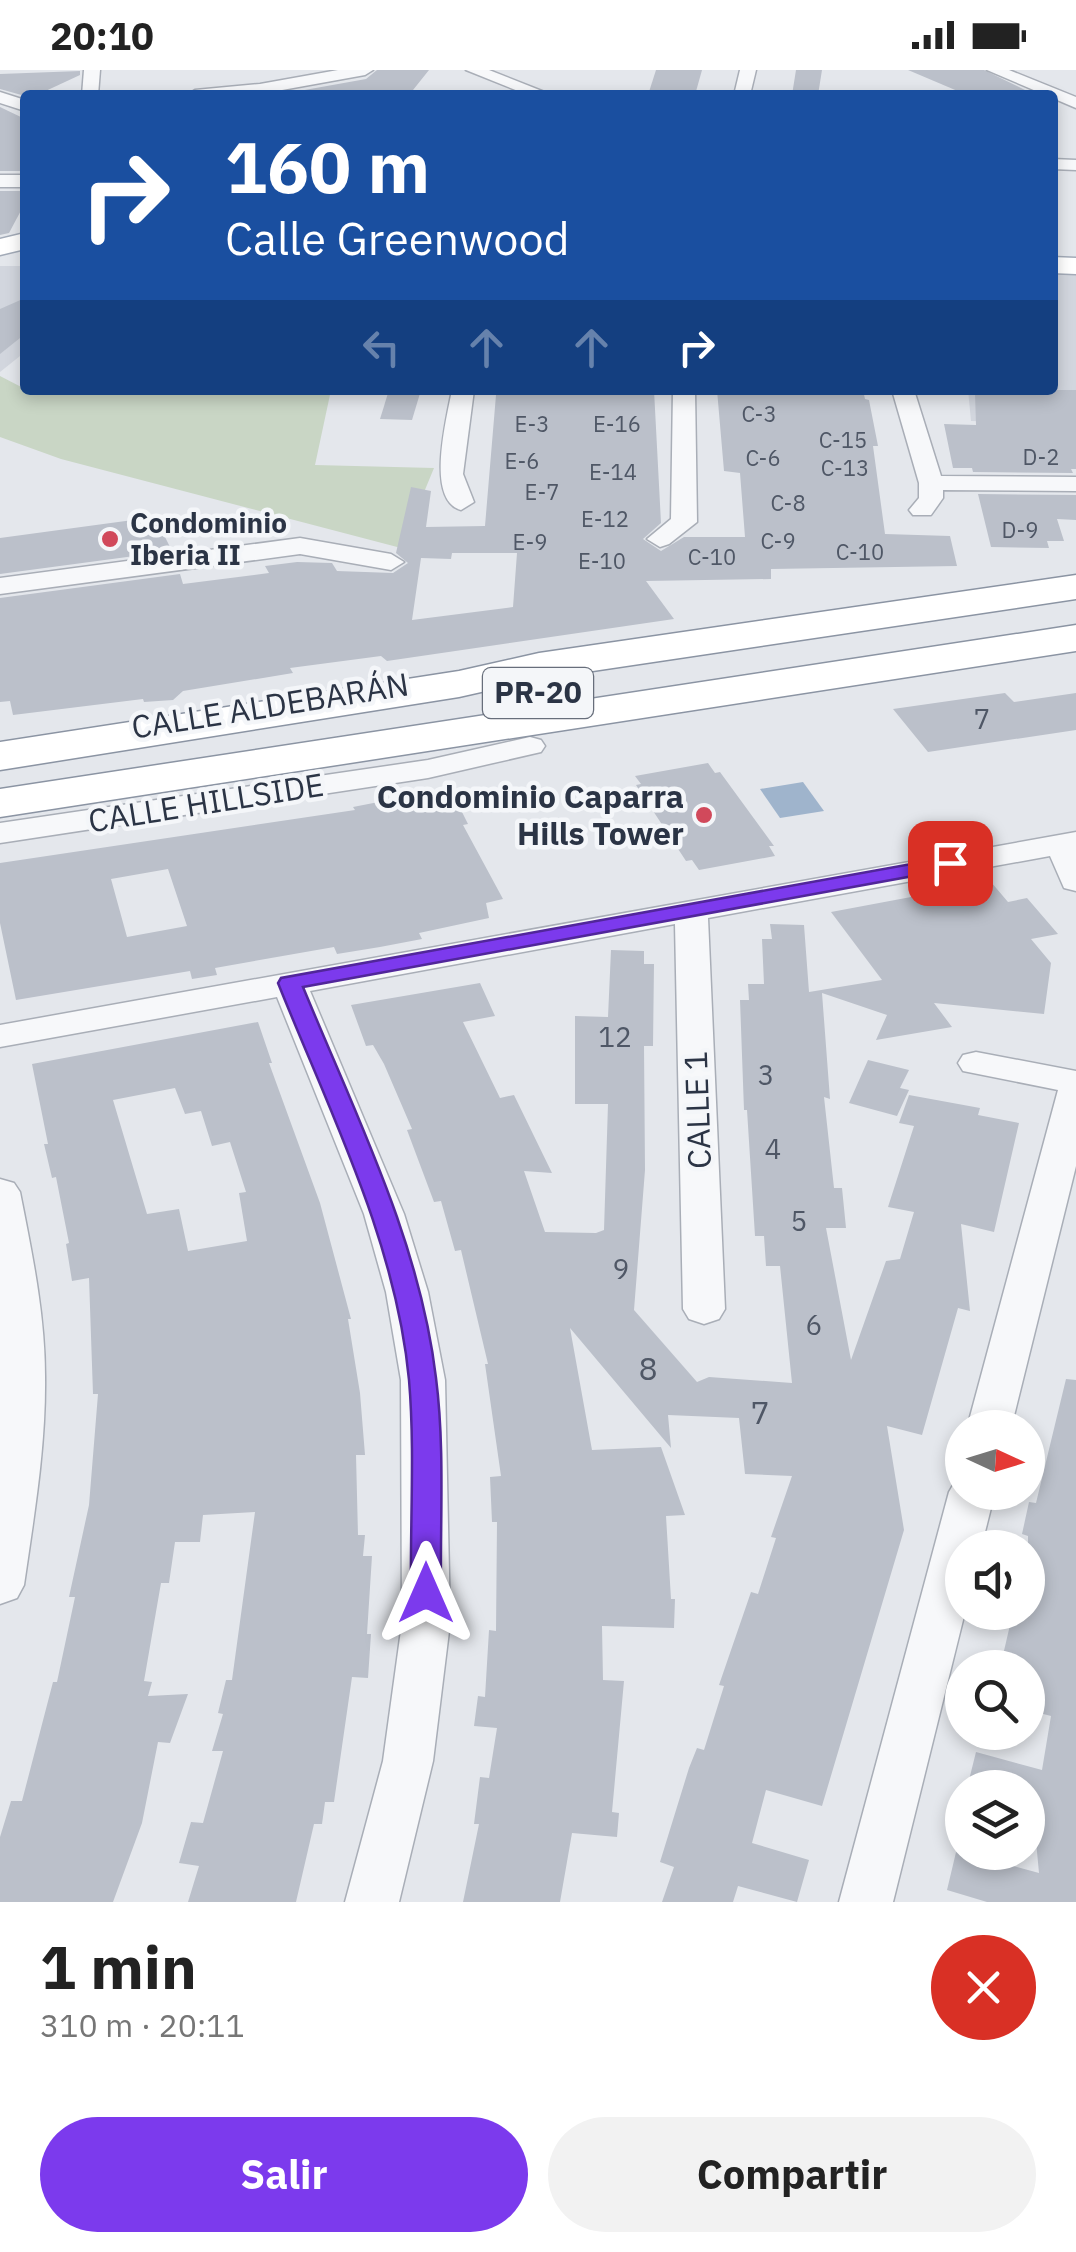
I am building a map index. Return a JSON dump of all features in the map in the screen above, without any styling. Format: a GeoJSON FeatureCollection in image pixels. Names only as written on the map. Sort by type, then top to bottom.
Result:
{"type":"FeatureCollection","features":[{"type":"Feature","properties":{"kind":"highway"},"geometry":{"type":"LineString","coordinates":[[0,756],[459,684],[539,666],[1076,587]]}},
{"type":"Feature","properties":{"kind":"highway","name":"PR-20"},"geometry":{"type":"LineString","coordinates":[[0,773],[1076,614]]}},
{"type":"Feature","properties":{"kind":"highway","name":"PR-20"},"geometry":{"type":"LineString","coordinates":[[0,803],[1076,638]]}},
{"type":"Feature","properties":{"kind":"highway"},"geometry":{"type":"LineString","coordinates":[[60,794],[192,789],[530,746],[1076,667]]}},
{"type":"Feature","properties":{"kind":"street"},"geometry":{"type":"LineString","coordinates":[[249,90],[365,70]]}},
{"type":"Feature","properties":{"kind":"street"},"geometry":{"type":"LineString","coordinates":[[474,70],[530,90]]}},
{"type":"Feature","properties":{"kind":"street"},"geometry":{"type":"LineString","coordinates":[[994,70],[1044,90]]}},
{"type":"Feature","properties":{"kind":"street"},"geometry":{"type":"LineString","coordinates":[[461,395],[451,474],[461,502]]}},
{"type":"Feature","properties":{"kind":"street"},"geometry":{"type":"LineString","coordinates":[[660,539],[684,522],[684,395]]}},
{"type":"Feature","properties":{"kind":"street"},"geometry":{"type":"LineString","coordinates":[[905,395],[931,483],[931,498],[922,510]]}},
{"type":"Feature","properties":{"kind":"street"},"geometry":{"type":"LineString","coordinates":[[931,483],[1076,484]]}},
{"type":"Feature","properties":{"kind":"street"},"geometry":{"type":"LineString","coordinates":[[0,586],[300,546],[391,562]]}},
{"type":"Feature","properties":{"kind":"street","name":"CALLE ALDEBARÁN"},"geometry":{"type":"LineString","coordinates":[[0,746],[539,666]]}},
{"type":"Feature","properties":{"kind":"street","name":"CALLE HILLSIDE"},"geometry":{"type":"LineString","coordinates":[[0,834],[428,769],[530,746]]}},
{"type":"Feature","properties":{"kind":"street"},"geometry":{"type":"LineString","coordinates":[[0,1036],[1068,842],[1076,882]]}},
{"type":"Feature","properties":{"kind":"street","name":"CALLE 1"},"geometry":{"type":"LineString","coordinates":[[692,911],[704,1308]]}},
{"type":"Feature","properties":{"kind":"street"},"geometry":{"type":"LineString","coordinates":[[290,983],[384,1214],[408,1292],[423,1380],[426,1623],[408,1761],[372,1902]]}},
{"type":"Feature","properties":{"kind":"street"},"geometry":{"type":"LineString","coordinates":[[976,1062],[1076,1082]]}},
{"type":"Feature","properties":{"kind":"street"},"geometry":{"type":"LineString","coordinates":[[994,1410],[1076,1091]]}},
{"type":"Feature","properties":{"kind":"street"},"geometry":{"type":"LineString","coordinates":[[0,1192],[18,1283],[24,1376],[18,1473],[0,1585]]}},
{"type":"Feature","properties":{"kind":"street"},"geometry":{"type":"LineString","coordinates":[[866,1902],[967,1510]]}},
{"type":"Feature","properties":{"kind":"shaded area"},"geometry":{"type":"Polygon","coordinates":[[[0,266],[20,266],[20,356],[0,372],[0,266]]]}},
{"type":"Feature","properties":{"kind":"shaded area"},"geometry":{"type":"Polygon","coordinates":[[[1058,272],[1076,273],[1076,424],[971,421],[968,395],[1058,395],[1058,272]]]}},
{"type":"Feature","properties":{"kind":"green space"},"geometry":{"type":"Polygon","coordinates":[[[0,376],[20,386],[20,395],[330,395],[315,465],[434,468],[401,548],[61,459],[0,437],[0,376]]]}},
{"type":"Feature","properties":{"kind":"water"},"geometry":{"type":"Polygon","coordinates":[[[803,782],[824,811],[780,818],[760,789],[803,782]]]}},
{"type":"Feature","properties":{"kind":"building"},"geometry":{"type":"Polygon","coordinates":[[[377,70],[429,70],[413,90],[305,90],[366,79],[377,70]]]}},
{"type":"Feature","properties":{"kind":"building"},"geometry":{"type":"Polygon","coordinates":[[[656,70],[702,70],[696,90],[650,90],[656,70]]]}},
{"type":"Feature","properties":{"kind":"building"},"geometry":{"type":"Polygon","coordinates":[[[796,70],[822,70],[819,90],[793,90],[796,70]]]}},
{"type":"Feature","properties":{"kind":"building"},"geometry":{"type":"Polygon","coordinates":[[[908,70],[984,70],[1025,90],[955,90],[908,70]]]}},
{"type":"Feature","properties":{"kind":"building"},"geometry":{"type":"Polygon","coordinates":[[[80,71],[80,75],[48,90],[20,90],[20,95],[0,89],[0,74],[80,71]]]}},
{"type":"Feature","properties":{"kind":"building"},"geometry":{"type":"Polygon","coordinates":[[[0,107],[20,117],[20,171],[0,171],[0,107]]]}},
{"type":"Feature","properties":{"kind":"building"},"geometry":{"type":"Polygon","coordinates":[[[0,191],[20,191],[20,212],[9,233],[0,235],[0,191]]]}},
{"type":"Feature","properties":{"kind":"building"},"geometry":{"type":"Polygon","coordinates":[[[20,300],[20,338],[0,354],[0,309],[20,300]]]}},
{"type":"Feature","properties":{"kind":"building"},"geometry":{"type":"Polygon","coordinates":[[[1058,390],[1076,390],[1076,469],[1071,469],[1073,473],[973,472],[972,468],[953,468],[944,424],[976,425],[975,395],[1058,395],[1058,390]]]}},
{"type":"Feature","properties":{"kind":"building"},"geometry":{"type":"Polygon","coordinates":[[[387,395],[420,395],[412,420],[380,419],[387,395]]]}},
{"type":"Feature","properties":{"kind":"building"},"geometry":{"type":"Polygon","coordinates":[[[496,395],[654,395],[661,523],[643,539],[661,551],[684,537],[745,537],[740,473],[724,471],[717,395],[864,395],[869,400],[878,446],[873,446],[885,534],[950,536],[957,566],[771,569],[771,579],[646,581],[674,619],[387,661],[381,656],[290,668],[293,673],[183,691],[173,700],[143,699],[13,715],[10,701],[0,702],[0,598],[180,574],[183,584],[269,573],[265,566],[297,562],[332,563],[337,571],[393,573],[408,563],[396,553],[411,487],[431,491],[426,527],[485,526],[496,395]],[[452,553],[451,559],[421,558],[412,620],[513,607],[517,553],[452,553]]]}},
{"type":"Feature","properties":{"kind":"building"},"geometry":{"type":"Polygon","coordinates":[[[978,494],[1076,495],[1076,520],[1057,519],[1064,541],[1047,541],[1049,548],[991,547],[978,494]]]}},
{"type":"Feature","properties":{"kind":"building"},"geometry":{"type":"Polygon","coordinates":[[[155,517],[172,551],[0,574],[0,538],[155,517]]]}},
{"type":"Feature","properties":{"kind":"building"},"geometry":{"type":"Polygon","coordinates":[[[1005,693],[1014,702],[1076,693],[1076,730],[928,752],[893,709],[1005,693]]]}},
{"type":"Feature","properties":{"kind":"building","name":"Condominio Caparra Hills Tower"},"geometry":{"type":"Polygon","coordinates":[[[708,763],[715,773],[720,772],[774,846],[769,846],[775,856],[699,870],[692,860],[686,861],[636,785],[641,784],[635,776],[708,763]]]}},
{"type":"Feature","properties":{"kind":"building"},"geometry":{"type":"Polygon","coordinates":[[[450,788],[468,824],[463,825],[503,899],[486,903],[489,918],[419,933],[422,939],[337,954],[334,947],[215,968],[217,975],[192,979],[190,971],[16,1000],[0,923],[0,863],[355,810],[353,807],[450,788]],[[168,869],[111,879],[127,937],[187,926],[168,869]]]}},
{"type":"Feature","properties":{"kind":"building"},"geometry":{"type":"Polygon","coordinates":[[[991,882],[1008,902],[1027,898],[1058,934],[1031,939],[1051,963],[1044,1014],[934,1003],[952,1027],[876,1040],[887,1015],[822,993],[830,1099],[824,1097],[834,1188],[842,1188],[846,1228],[826,1228],[851,1360],[886,1261],[900,1259],[914,1212],[888,1207],[914,1126],[899,1123],[909,1095],[980,1108],[978,1115],[1019,1123],[994,1232],[961,1224],[970,1311],[958,1308],[922,1435],[887,1426],[904,1530],[822,1806],[766,1790],[752,1843],[809,1860],[797,1902],[738,1886],[733,1902],[662,1902],[674,1867],[660,1862],[689,1768],[697,1748],[704,1750],[724,1686],[719,1685],[751,1592],[758,1594],[776,1538],[771,1537],[792,1476],[745,1474],[739,1418],[668,1415],[671,1448],[570,1328],[592,1450],[661,1447],[685,1515],[666,1516],[671,1599],[675,1599],[674,1628],[602,1626],[603,1680],[624,1681],[612,1812],[619,1813],[617,1837],[572,1833],[560,1902],[463,1902],[479,1824],[474,1824],[480,1777],[489,1778],[497,1728],[474,1726],[478,1696],[485,1697],[489,1630],[496,1631],[497,1522],[492,1522],[490,1477],[501,1476],[488,1364],[461,1250],[455,1251],[441,1201],[434,1202],[407,1130],[412,1129],[384,1064],[373,1045],[366,1046],[351,1005],[480,983],[495,1016],[463,1022],[500,1098],[514,1095],[552,1173],[524,1171],[545,1232],[596,1233],[604,1230],[608,1104],[575,1104],[575,1016],[608,1017],[611,950],[644,951],[644,964],[654,964],[653,1046],[644,1046],[645,1170],[634,1310],[697,1382],[709,1377],[792,1383],[780,1266],[766,1266],[764,1236],[755,1236],[744,1110],[740,1000],[749,1000],[748,984],[764,984],[762,939],[772,939],[770,924],[804,925],[809,992],[882,980],[831,912],[991,882]]]}},
{"type":"Feature","properties":{"kind":"building"},"geometry":{"type":"Polygon","coordinates":[[[258,1022],[320,1203],[351,1319],[360,1393],[365,1455],[356,1455],[358,1535],[365,1535],[363,1556],[372,1556],[367,1634],[371,1634],[368,1678],[352,1677],[334,1802],[325,1802],[322,1824],[314,1824],[296,1902],[188,1902],[199,1866],[179,1863],[191,1822],[203,1823],[223,1751],[212,1751],[223,1714],[218,1713],[226,1680],[232,1680],[255,1512],[203,1515],[200,1542],[175,1542],[169,1583],[161,1583],[144,1681],[152,1682],[148,1696],[188,1694],[170,1743],[158,1742],[142,1823],[113,1902],[0,1902],[0,1837],[11,1801],[22,1801],[53,1682],[57,1682],[75,1597],[69,1597],[89,1505],[98,1394],[93,1394],[89,1278],[72,1281],[66,1244],[69,1243],[56,1177],[52,1178],[44,1144],[48,1144],[32,1064],[258,1022]],[[175,1088],[113,1100],[147,1214],[179,1209],[188,1251],[247,1241],[239,1193],[246,1192],[230,1142],[212,1146],[201,1111],[185,1114],[175,1088]]]}},
{"type":"Feature","properties":{"kind":"building"},"geometry":{"type":"Polygon","coordinates":[[[868,1060],[909,1070],[900,1088],[909,1090],[897,1116],[849,1103],[868,1060]]]}},
{"type":"Feature","properties":{"kind":"building"},"geometry":{"type":"Polygon","coordinates":[[[1066,1379],[1076,1380],[1076,1902],[987,1902],[947,1890],[952,1870],[1045,1870],[1042,1770],[1051,1716],[1045,1714],[1045,1650],[1004,1650],[1009,1630],[1045,1630],[1045,1530],[1023,1530],[1027,1510],[1045,1510],[1045,1466],[1066,1379]]]}},
{"type":"Feature","properties":{"kind":"building"},"geometry":{"type":"Polygon","coordinates":[[[976,1752],[1042,1770],[972,1770],[976,1752]]]}},
{"type":"Feature","properties":{"kind":"place","name":"Condominio Iberia II"},"geometry":{"type":"Point","coordinates":[110,539]}},
{"type":"Feature","properties":{"kind":"place","name":"Condominio Caparra Hills Tower"},"geometry":{"type":"Point","coordinates":[704,815]}},
{"type":"Feature","properties":{"kind":"route"},"geometry":{"type":"LineString","coordinates":[[426,1593],[423,1380],[408,1292],[384,1214],[290,983],[950,863]]}}]}
